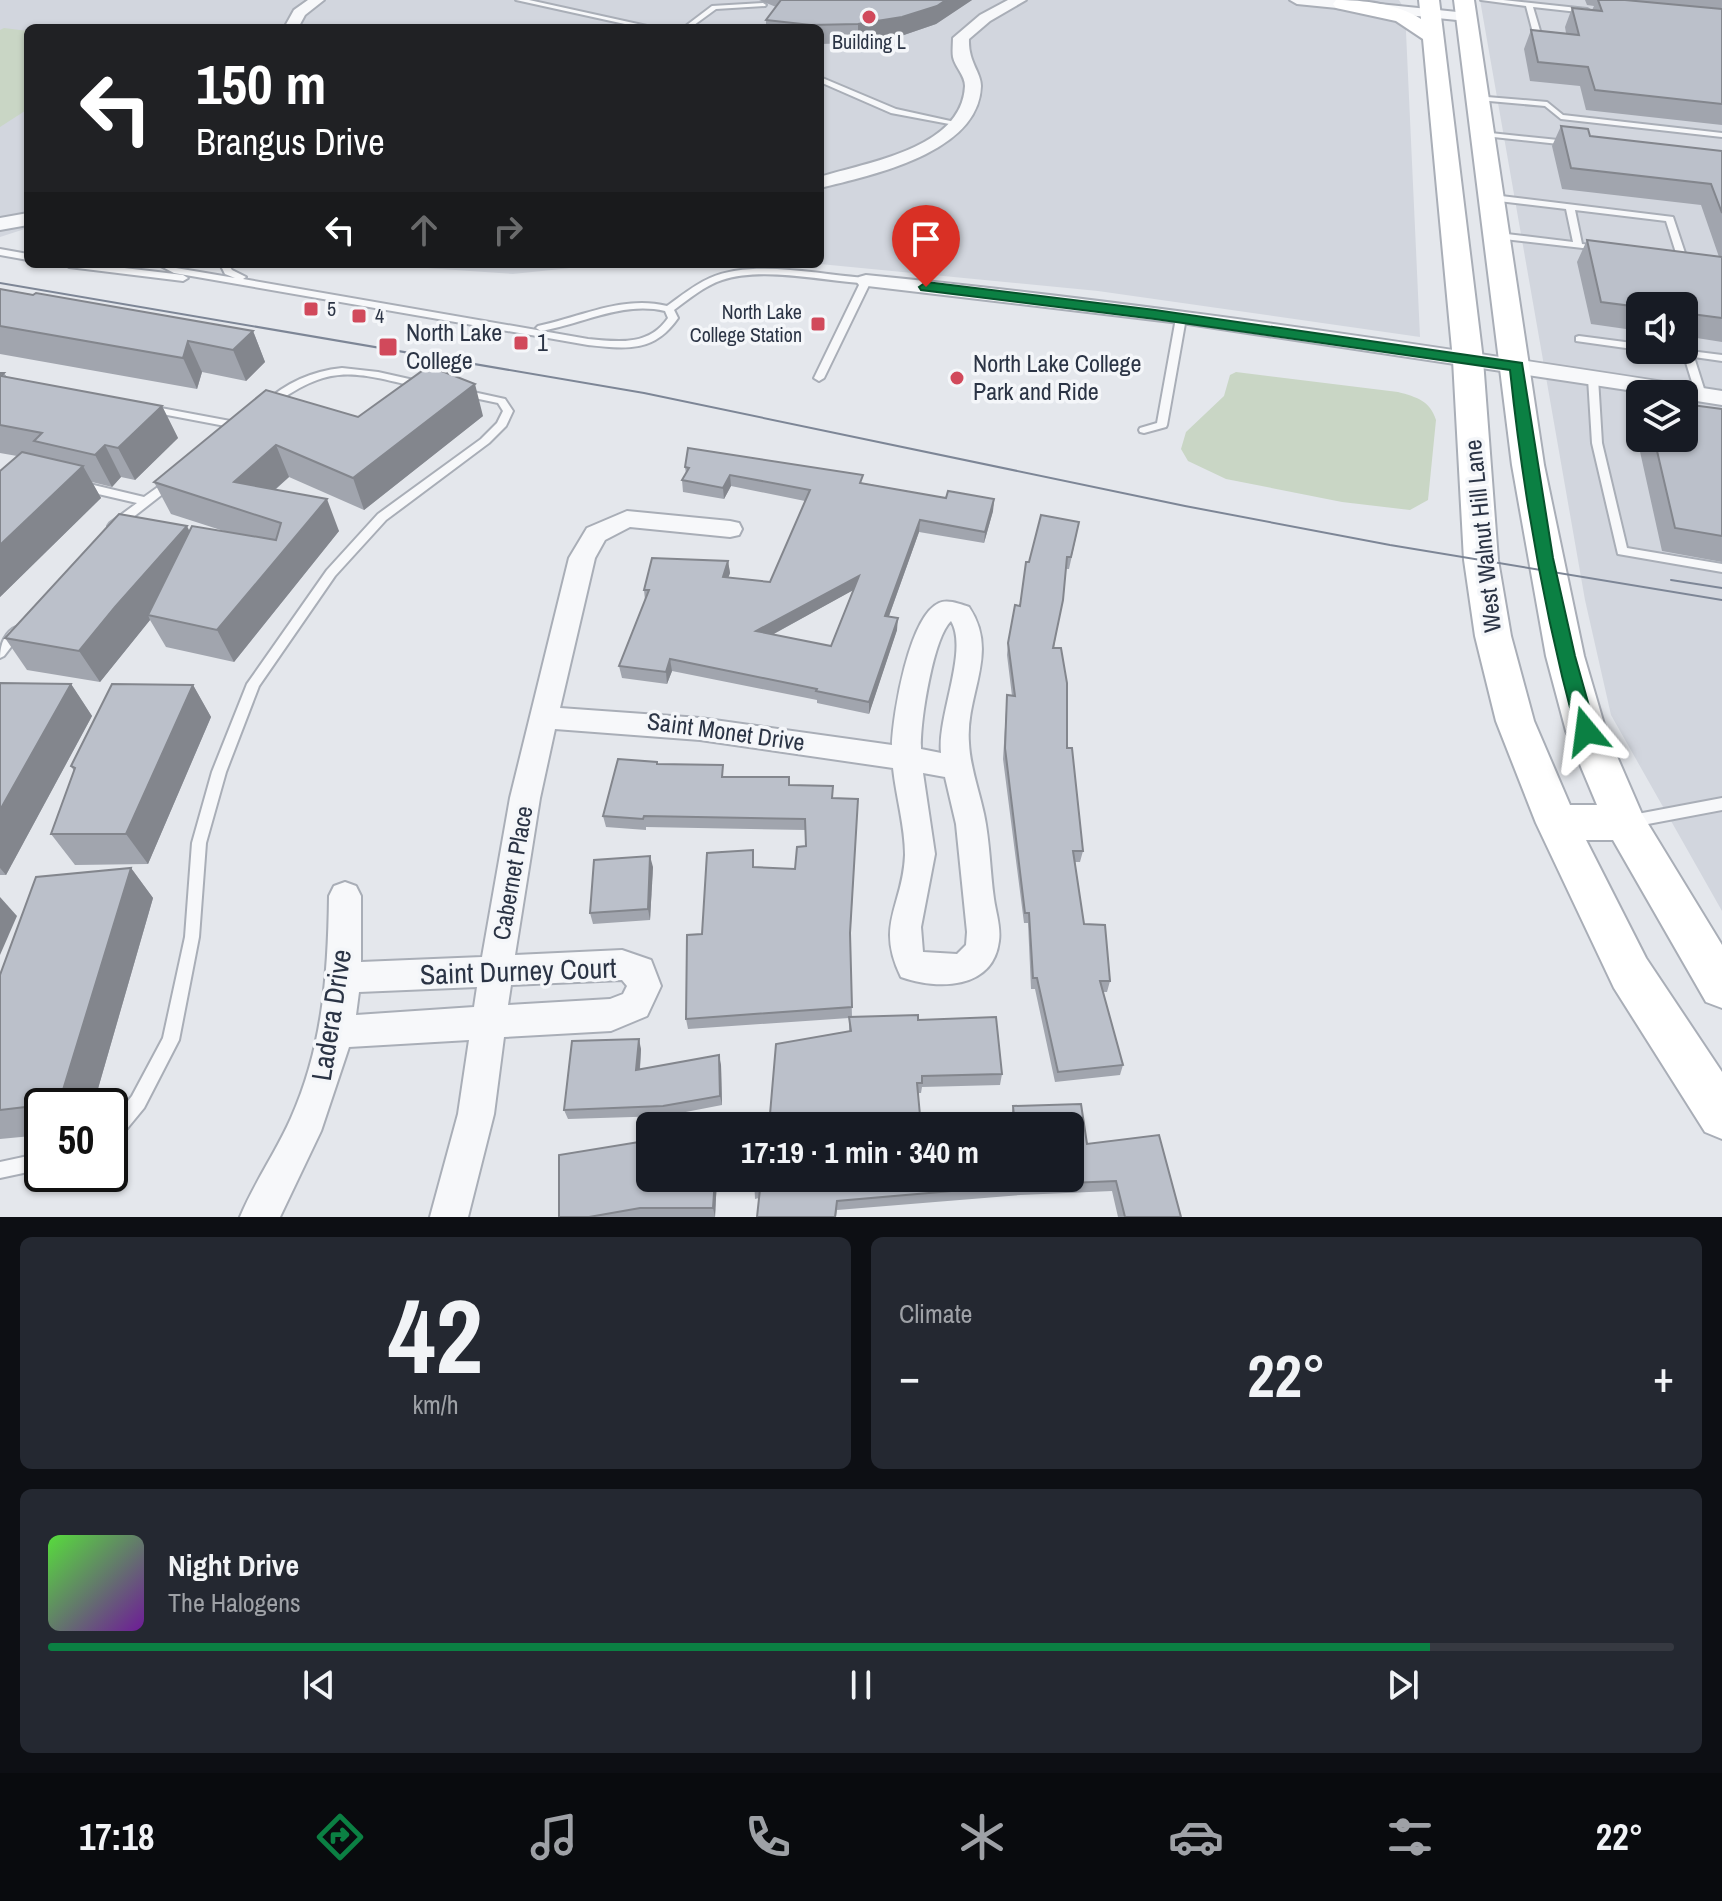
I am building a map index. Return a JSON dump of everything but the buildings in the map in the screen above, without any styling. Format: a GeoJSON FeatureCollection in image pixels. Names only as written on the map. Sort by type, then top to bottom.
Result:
{"type":"FeatureCollection","features":[{"type":"Feature","properties":{"kind":"main road"},"geometry":{"type":"LineString","coordinates":[[1343,4],[1403,16],[1433,37]]}},
{"type":"Feature","properties":{"kind":"main road","name":"West Walnut Hill Lane"},"geometry":{"type":"LineString","coordinates":[[1430,6],[1468,360],[1481,560],[1493,636],[1515,721],[1557,823],[1630,973],[1722,1115]]}},
{"type":"Feature","properties":{"kind":"main road"},"geometry":{"type":"LineString","coordinates":[[1466,8],[1535,508],[1565,656],[1586,731],[1625,822],[1722,987]]}},
{"type":"Feature","properties":{"kind":"main road"},"geometry":{"type":"LineString","coordinates":[[1557,823],[1625,822]]}},
{"type":"Feature","properties":{"kind":"street"},"geometry":{"type":"LineString","coordinates":[[293,24],[299,13],[317,0]]}},
{"type":"Feature","properties":{"kind":"street"},"geometry":{"type":"LineString","coordinates":[[824,182],[916,152],[960,124],[971,107],[973,81],[961,57],[961,38],[985,18],[1019,0]]}},
{"type":"Feature","properties":{"kind":"street"},"geometry":{"type":"LineString","coordinates":[[1297,0],[1466,8]]}},
{"type":"Feature","properties":{"kind":"street"},"geometry":{"type":"LineString","coordinates":[[0,224],[24,220]]}},
{"type":"Feature","properties":{"kind":"street"},"geometry":{"type":"LineString","coordinates":[[866,281],[1181,318],[1712,396]]}},
{"type":"Feature","properties":{"kind":"street","name":"Cabernet Place"},"geometry":{"type":"LineString","coordinates":[[449,1217],[476,1114],[525,798],[582,558],[596,534],[627,519],[730,529]]}},
{"type":"Feature","properties":{"kind":"street"},"geometry":{"type":"LineString","coordinates":[[955,610],[967,617],[969,634],[969,658],[954,733],[958,767],[969,816],[979,904],[985,927],[979,954],[969,965],[948,971],[913,966],[904,955],[904,927],[921,873],[906,759],[913,688],[930,630],[939,615],[955,610]]}},
{"type":"Feature","properties":{"kind":"street","name":"Saint Monet Drive"},"geometry":{"type":"LineString","coordinates":[[544,718],[630,720],[711,728],[958,767]]}},
{"type":"Feature","properties":{"kind":"street","name":"Ladera Drive"},"geometry":{"type":"LineString","coordinates":[[259,1217],[284,1175],[320,1091],[344,978],[345,896]]}},
{"type":"Feature","properties":{"kind":"street","name":"Saint Durney Court"},"geometry":{"type":"LineString","coordinates":[[334,1032],[611,1015],[635,1005],[644,986],[639,971],[622,965],[344,978]]}},
{"type":"Feature","properties":{"kind":"lane"},"geometry":{"type":"LineString","coordinates":[[519,0],[634,24]]}},
{"type":"Feature","properties":{"kind":"lane"},"geometry":{"type":"LineString","coordinates":[[1484,0],[1603,13]]}},
{"type":"Feature","properties":{"kind":"lane"},"geometry":{"type":"LineString","coordinates":[[691,24],[714,7],[763,5]]}},
{"type":"Feature","properties":{"kind":"lane"},"geometry":{"type":"LineString","coordinates":[[1529,5],[1540,44]]}},
{"type":"Feature","properties":{"kind":"lane"},"geometry":{"type":"LineString","coordinates":[[824,81],[894,111],[960,124]]}},
{"type":"Feature","properties":{"kind":"lane"},"geometry":{"type":"LineString","coordinates":[[1478,98],[1547,104],[1561,117],[1722,135]]}},
{"type":"Feature","properties":{"kind":"lane"},"geometry":{"type":"LineString","coordinates":[[1484,134],[1579,144]]}},
{"type":"Feature","properties":{"kind":"lane"},"geometry":{"type":"LineString","coordinates":[[1493,198],[1670,219],[1683,259],[1668,257]]}},
{"type":"Feature","properties":{"kind":"lane"},"geometry":{"type":"LineString","coordinates":[[1570,207],[1578,246]]}},
{"type":"Feature","properties":{"kind":"lane"},"geometry":{"type":"LineString","coordinates":[[1498,236],[1608,250]]}},
{"type":"Feature","properties":{"kind":"lane"},"geometry":{"type":"LineString","coordinates":[[0,252],[24,256]]}},
{"type":"Feature","properties":{"kind":"lane"},"geometry":{"type":"LineString","coordinates":[[100,268],[266,286]]}},
{"type":"Feature","properties":{"kind":"lane"},"geometry":{"type":"LineString","coordinates":[[170,268],[516,329],[625,346],[647,341],[666,330],[673,318],[669,309],[656,304],[621,306],[575,323],[516,329]]}},
{"type":"Feature","properties":{"kind":"lane"},"geometry":{"type":"LineString","coordinates":[[226,268],[228,272],[266,286]]}},
{"type":"Feature","properties":{"kind":"lane"},"geometry":{"type":"LineString","coordinates":[[669,309],[701,286],[724,276],[866,281],[819,378]]}},
{"type":"Feature","properties":{"kind":"lane"},"geometry":{"type":"LineString","coordinates":[[1144,430],[1162,425],[1181,318]]}},
{"type":"Feature","properties":{"kind":"lane"},"geometry":{"type":"LineString","coordinates":[[1579,339],[1626,345]]}},
{"type":"Feature","properties":{"kind":"lane"},"geometry":{"type":"LineString","coordinates":[[1698,355],[1722,358]]}},
{"type":"Feature","properties":{"kind":"lane"},"geometry":{"type":"LineString","coordinates":[[1694,364],[1712,396]]}},
{"type":"Feature","properties":{"kind":"lane"},"geometry":{"type":"LineString","coordinates":[[128,1114],[138,1102],[171,1040],[192,937],[199,843],[219,772],[253,684],[331,573],[382,517],[485,441],[502,424],[508,411],[501,401],[331,369],[304,379],[229,435]]}},
{"type":"Feature","properties":{"kind":"lane"},"geometry":{"type":"LineString","coordinates":[[1593,378],[1597,443],[1622,551],[1722,568]]}},
{"type":"Feature","properties":{"kind":"lane"},"geometry":{"type":"LineString","coordinates":[[138,407],[241,426]]}},
{"type":"Feature","properties":{"kind":"lane"},"geometry":{"type":"LineString","coordinates":[[105,533],[182,473]]}},
{"type":"Feature","properties":{"kind":"lane"},"geometry":{"type":"LineString","coordinates":[[63,482],[146,501]]}},
{"type":"Feature","properties":{"kind":"lane"},"geometry":{"type":"LineString","coordinates":[[0,653],[25,622]]}},
{"type":"Feature","properties":{"kind":"lane"},"geometry":{"type":"LineString","coordinates":[[0,630],[16,633]]}},
{"type":"Feature","properties":{"kind":"lane"},"geometry":{"type":"LineString","coordinates":[[1625,822],[1722,804]]}},
{"type":"Feature","properties":{"kind":"lane"},"geometry":{"type":"LineString","coordinates":[[0,1170],[24,1165]]}},
{"type":"Feature","properties":{"kind":"shaded area"},"geometry":{"type":"Polygon","coordinates":[[[0,0],[1399,0],[1405,10],[1420,337],[1098,291],[824,264],[824,24],[24,24],[24,229],[0,237],[0,0]]]}},
{"type":"Feature","properties":{"kind":"shaded area"},"geometry":{"type":"Polygon","coordinates":[[[1480,0],[1722,0],[1722,911],[1611,715],[1585,600],[1480,0]]]}},
{"type":"Feature","properties":{"kind":"shaded area"},"geometry":{"type":"Polygon","coordinates":[[[427,268],[571,268],[513,274],[427,268]]]}},
{"type":"Feature","properties":{"kind":"green space"},"geometry":{"type":"Polygon","coordinates":[[[0,30],[24,30],[24,112],[0,127],[0,30]]]}},
{"type":"Feature","properties":{"kind":"green space"},"geometry":{"type":"Polygon","coordinates":[[[1236,372],[1398,392],[1422,401],[1436,420],[1428,500],[1410,510],[1342,502],[1226,479],[1188,461],[1181,449],[1186,432],[1224,396],[1230,375],[1236,372]]]}},
{"type":"Feature","properties":{"kind":"tram line"},"geometry":{"type":"LineString","coordinates":[[0,283],[644,393],[1185,506],[1390,545],[1722,600]]}},
{"type":"Feature","properties":{"kind":"tram line"},"geometry":{"type":"LineString","coordinates":[[1671,580],[1722,588]]}},
{"type":"Feature","properties":{"kind":"place","name":"Building L"},"geometry":{"type":"Point","coordinates":[869,17]}},
{"type":"Feature","properties":{"kind":"place","name":"5"},"geometry":{"type":"Point","coordinates":[311,309]}},
{"type":"Feature","properties":{"kind":"place","name":"4"},"geometry":{"type":"Point","coordinates":[359,316]}},
{"type":"Feature","properties":{"kind":"place","name":"North Lake College Station"},"geometry":{"type":"Point","coordinates":[818,324]}},
{"type":"Feature","properties":{"kind":"place","name":"1"},"geometry":{"type":"Point","coordinates":[521,343]}},
{"type":"Feature","properties":{"kind":"place","name":"North Lake College"},"geometry":{"type":"Point","coordinates":[388,347]}},
{"type":"Feature","properties":{"kind":"place","name":"North Lake College Park and Ride"},"geometry":{"type":"Point","coordinates":[957,378]}},
{"type":"Feature","properties":{"kind":"route"},"geometry":{"type":"LineString","coordinates":[[926,287],[1155,315],[1517,367],[1528,465],[1544,558],[1565,656],[1586,731]]}}]}
